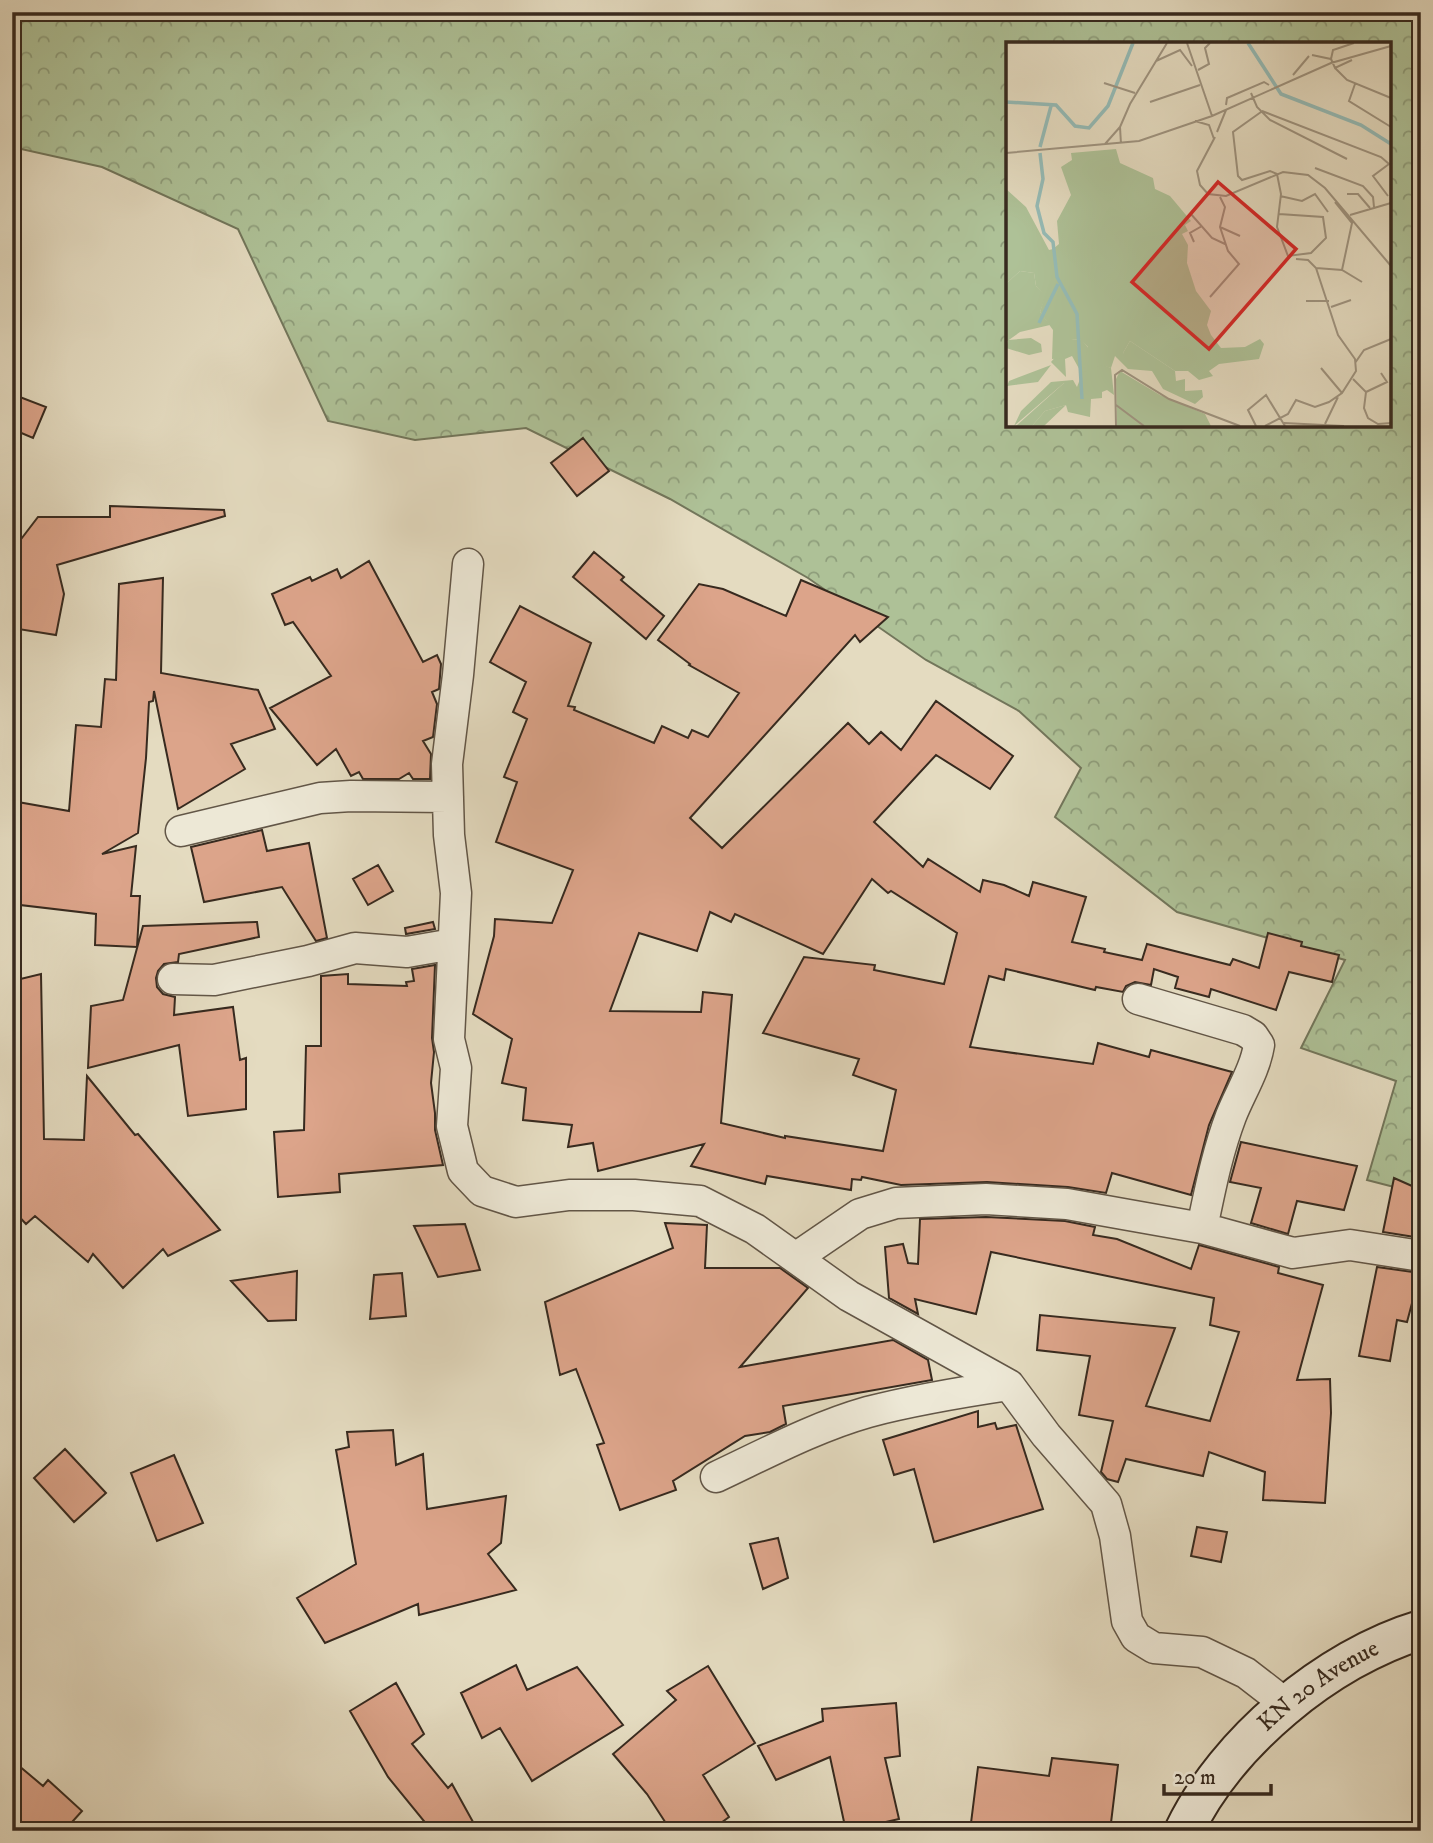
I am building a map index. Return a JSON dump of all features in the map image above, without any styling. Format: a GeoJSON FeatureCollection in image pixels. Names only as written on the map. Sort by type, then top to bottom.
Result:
{"type":"FeatureCollection","features":[{"type":"Feature","properties":{"kind":"main road","name":"KN 20 Avenue"},"geometry":{"type":"LineString","coordinates":[[1184,1831],[1222,1770],[1283,1706],[1347,1662],[1382,1644],[1421,1630]]}},
{"type":"Feature","properties":{"kind":"street"},"geometry":{"type":"LineString","coordinates":[[468,564],[458,675],[448,744],[449,835],[456,893],[449,1039],[456,1068],[453,1126],[463,1171],[482,1191],[516,1202],[569,1195],[634,1195],[700,1201],[755,1229],[849,1296],[1009,1385],[1046,1435],[1106,1504],[1115,1536],[1127,1621],[1136,1637],[1154,1648],[1202,1653],[1246,1673],[1277,1697],[1283,1706]]}},
{"type":"Feature","properties":{"kind":"street"},"geometry":{"type":"LineString","coordinates":[[181,831],[320,798],[448,797]]}},
{"type":"Feature","properties":{"kind":"street"},"geometry":{"type":"LineString","coordinates":[[173,979],[214,980],[297,964],[355,948],[407,952],[453,944]]}},
{"type":"Feature","properties":{"kind":"street"},"geometry":{"type":"LineString","coordinates":[[1138,999],[1243,1030],[1253,1036],[1259,1045],[1257,1058],[1242,1089],[1217,1158],[1202,1228]]}},
{"type":"Feature","properties":{"kind":"street"},"geometry":{"type":"LineString","coordinates":[[797,1257],[860,1214],[896,1203],[986,1199],[1067,1204],[1202,1228],[1293,1253],[1350,1245],[1421,1256]]}},
{"type":"Feature","properties":{"kind":"street"},"geometry":{"type":"LineString","coordinates":[[716,1478],[807,1434],[866,1413],[1009,1385]]}},
{"type":"Feature","properties":{"kind":"green space"},"geometry":{"type":"Polygon","coordinates":[[[12,12],[1421,12],[1421,1194],[1367,1180],[1396,1081],[1301,1048],[1345,960],[1177,912],[1055,817],[1081,768],[1019,711],[926,660],[808,578],[670,499],[526,428],[415,440],[328,421],[238,229],[102,167],[12,147],[12,12]]]}},
{"type":"Feature","properties":{"kind":"building"},"geometry":{"type":"Polygon","coordinates":[[[12,394],[46,407],[33,438],[12,429],[12,394]]]}},
{"type":"Feature","properties":{"kind":"building"},"geometry":{"type":"Polygon","coordinates":[[[583,438],[609,471],[577,496],[551,463],[583,438]]]}},
{"type":"Feature","properties":{"kind":"building"},"geometry":{"type":"Polygon","coordinates":[[[110,506],[224,510],[225,516],[57,565],[64,594],[56,635],[12,628],[12,551],[38,517],[110,517],[110,506]]]}},
{"type":"Feature","properties":{"kind":"building"},"geometry":{"type":"Polygon","coordinates":[[[594,552],[624,577],[621,580],[664,616],[646,639],[573,577],[594,552]]]}},
{"type":"Feature","properties":{"kind":"building"},"geometry":{"type":"Polygon","coordinates":[[[369,561],[423,662],[437,655],[441,664],[439,689],[432,692],[437,704],[433,737],[423,741],[431,754],[430,779],[413,779],[409,773],[399,779],[363,779],[359,772],[351,776],[336,749],[317,765],[270,708],[331,676],[293,622],[285,625],[272,594],[310,577],[312,581],[337,569],[341,578],[369,561]]]}},
{"type":"Feature","properties":{"kind":"building"},"geometry":{"type":"Polygon","coordinates":[[[163,578],[161,673],[258,690],[275,729],[231,744],[245,769],[178,809],[154,691],[153,701],[149,702],[138,833],[102,854],[136,846],[131,896],[140,896],[137,947],[95,945],[96,914],[12,904],[12,801],[69,811],[76,725],[101,727],[105,679],[116,680],[119,584],[163,578]]]}},
{"type":"Feature","properties":{"kind":"building"},"geometry":{"type":"Polygon","coordinates":[[[801,580],[888,617],[860,642],[855,635],[690,818],[722,848],[848,723],[869,744],[881,732],[901,750],[936,701],[1013,756],[990,789],[936,755],[874,822],[923,867],[928,859],[980,892],[983,880],[1004,885],[1029,896],[1033,882],[1086,897],[1072,942],[1105,949],[1104,952],[1142,960],[1147,944],[1230,965],[1233,959],[1259,968],[1268,933],[1302,942],[1301,946],[1339,955],[1332,982],[1289,972],[1276,1010],[1211,989],[1209,997],[1175,988],[1178,977],[1154,969],[1151,985],[1135,982],[1126,986],[1123,992],[1096,987],[1095,990],[1006,969],[1004,980],[989,976],[970,1047],[1093,1064],[1098,1043],[1149,1057],[1151,1050],[1232,1072],[1209,1125],[1191,1195],[1112,1173],[1106,1193],[1068,1187],[987,1182],[901,1185],[862,1177],[861,1180],[852,1179],[851,1190],[767,1176],[765,1184],[691,1166],[704,1144],[598,1171],[593,1143],[568,1147],[572,1125],[523,1120],[526,1088],[502,1083],[512,1039],[473,1014],[494,936],[495,919],[552,923],[573,870],[496,842],[517,782],[504,777],[527,719],[513,712],[526,682],[490,662],[520,606],[591,643],[568,706],[654,743],[662,726],[688,738],[692,730],[708,737],[739,693],[689,665],[658,640],[699,584],[723,589],[786,616],[801,580]],[[872,879],[823,954],[735,914],[731,922],[710,912],[697,951],[639,933],[610,1011],[701,1012],[703,992],[732,995],[721,1123],[785,1138],[883,1151],[896,1090],[853,1075],[859,1059],[763,1033],[804,957],[875,965],[874,970],[944,984],[957,933],[891,891],[888,893],[872,879]]]}},
{"type":"Feature","properties":{"kind":"building"},"geometry":{"type":"Polygon","coordinates":[[[262,830],[267,851],[309,843],[327,938],[316,941],[282,887],[204,902],[191,847],[262,830]]]}},
{"type":"Feature","properties":{"kind":"building"},"geometry":{"type":"Polygon","coordinates":[[[378,865],[393,891],[368,905],[353,879],[378,865]]]}},
{"type":"Feature","properties":{"kind":"building"},"geometry":{"type":"Polygon","coordinates":[[[257,922],[259,937],[179,954],[178,962],[164,964],[156,978],[157,987],[163,994],[175,997],[174,1015],[233,1007],[240,1060],[246,1058],[246,1109],[188,1116],[179,1045],[88,1068],[91,1006],[123,1000],[143,926],[257,922]]]}},
{"type":"Feature","properties":{"kind":"building"},"geometry":{"type":"Polygon","coordinates":[[[433,922],[435,929],[406,934],[405,928],[433,922]]]}},
{"type":"Feature","properties":{"kind":"building"},"geometry":{"type":"Polygon","coordinates":[[[435,965],[431,1083],[435,1130],[443,1165],[339,1174],[340,1192],[278,1197],[274,1132],[304,1130],[306,1046],[321,1046],[321,976],[348,974],[348,984],[407,986],[406,982],[414,981],[412,969],[435,965]]]}},
{"type":"Feature","properties":{"kind":"building"},"geometry":{"type":"Polygon","coordinates":[[[41,974],[44,1139],[84,1140],[87,1076],[135,1135],[138,1134],[220,1230],[168,1256],[163,1249],[123,1288],[93,1254],[88,1262],[35,1216],[26,1224],[12,1209],[12,981],[41,974]]]}},
{"type":"Feature","properties":{"kind":"building"},"geometry":{"type":"Polygon","coordinates":[[[1241,1142],[1357,1166],[1344,1210],[1297,1201],[1288,1234],[1251,1223],[1261,1188],[1230,1182],[1241,1142]]]}},
{"type":"Feature","properties":{"kind":"building"},"geometry":{"type":"Polygon","coordinates":[[[1394,1178],[1421,1190],[1421,1238],[1383,1232],[1394,1178]]]}},
{"type":"Feature","properties":{"kind":"building"},"geometry":{"type":"Polygon","coordinates":[[[986,1217],[1065,1221],[1095,1227],[1093,1235],[1117,1239],[1191,1269],[1199,1245],[1279,1267],[1278,1273],[1323,1285],[1297,1380],[1330,1379],[1331,1413],[1325,1503],[1263,1500],[1265,1472],[1209,1452],[1203,1476],[1126,1459],[1118,1482],[1107,1479],[1101,1472],[1113,1421],[1079,1415],[1090,1356],[1037,1350],[1040,1315],[1175,1328],[1146,1406],[1210,1421],[1239,1332],[1210,1325],[1214,1298],[991,1252],[976,1314],[915,1299],[918,1314],[889,1298],[885,1247],[903,1244],[908,1263],[918,1264],[920,1219],[986,1217]]]}},
{"type":"Feature","properties":{"kind":"building"},"geometry":{"type":"Polygon","coordinates":[[[665,1223],[707,1225],[705,1268],[780,1268],[808,1288],[740,1367],[893,1340],[928,1360],[932,1380],[783,1406],[786,1424],[770,1432],[745,1436],[673,1481],[676,1490],[620,1510],[597,1445],[604,1443],[576,1369],[560,1375],[545,1302],[673,1248],[665,1223]]]}},
{"type":"Feature","properties":{"kind":"building"},"geometry":{"type":"Polygon","coordinates":[[[465,1224],[480,1270],[438,1277],[414,1226],[465,1224]]]}},
{"type":"Feature","properties":{"kind":"building"},"geometry":{"type":"Polygon","coordinates":[[[1377,1267],[1420,1273],[1407,1322],[1397,1320],[1390,1361],[1359,1356],[1377,1267]]]}},
{"type":"Feature","properties":{"kind":"building"},"geometry":{"type":"Polygon","coordinates":[[[297,1271],[296,1320],[268,1321],[231,1281],[297,1271]]]}},
{"type":"Feature","properties":{"kind":"building"},"geometry":{"type":"Polygon","coordinates":[[[402,1273],[406,1316],[370,1319],[374,1275],[402,1273]]]}},
{"type":"Feature","properties":{"kind":"building"},"geometry":{"type":"Polygon","coordinates":[[[978,1411],[978,1427],[995,1423],[997,1429],[1016,1425],[1043,1509],[934,1542],[914,1469],[894,1475],[883,1440],[978,1411]]]}},
{"type":"Feature","properties":{"kind":"building"},"geometry":{"type":"Polygon","coordinates":[[[393,1430],[396,1465],[423,1454],[427,1509],[506,1496],[501,1543],[488,1554],[516,1590],[419,1615],[418,1604],[325,1643],[297,1598],[356,1564],[336,1450],[349,1447],[347,1432],[393,1430]]]}},
{"type":"Feature","properties":{"kind":"building"},"geometry":{"type":"Polygon","coordinates":[[[65,1449],[106,1493],[74,1522],[34,1478],[65,1449]]]}},
{"type":"Feature","properties":{"kind":"building"},"geometry":{"type":"Polygon","coordinates":[[[174,1455],[203,1523],[157,1541],[131,1473],[174,1455]]]}},
{"type":"Feature","properties":{"kind":"building"},"geometry":{"type":"Polygon","coordinates":[[[1197,1527],[1227,1532],[1221,1562],[1191,1556],[1197,1527]]]}},
{"type":"Feature","properties":{"kind":"building"},"geometry":{"type":"Polygon","coordinates":[[[778,1538],[788,1578],[763,1589],[750,1544],[778,1538]]]}},
{"type":"Feature","properties":{"kind":"building"},"geometry":{"type":"Polygon","coordinates":[[[516,1665],[527,1690],[577,1667],[623,1725],[532,1781],[500,1728],[482,1738],[461,1693],[516,1665]]]}},
{"type":"Feature","properties":{"kind":"building"},"geometry":{"type":"Polygon","coordinates":[[[708,1666],[755,1743],[703,1775],[729,1817],[710,1831],[671,1831],[647,1794],[613,1754],[676,1700],[667,1691],[708,1666]]]}},
{"type":"Feature","properties":{"kind":"building"},"geometry":{"type":"Polygon","coordinates":[[[396,1683],[424,1734],[412,1744],[448,1788],[452,1784],[478,1831],[432,1831],[388,1777],[350,1711],[396,1683]]]}},
{"type":"Feature","properties":{"kind":"building"},"geometry":{"type":"Polygon","coordinates":[[[896,1703],[900,1756],[885,1758],[899,1819],[846,1831],[830,1757],[776,1780],[758,1746],[823,1721],[822,1709],[896,1703]]]}},
{"type":"Feature","properties":{"kind":"building"},"geometry":{"type":"Polygon","coordinates":[[[1052,1758],[1118,1765],[1110,1831],[970,1831],[978,1767],[1049,1776],[1052,1758]]]}},
{"type":"Feature","properties":{"kind":"building"},"geometry":{"type":"Polygon","coordinates":[[[12,1760],[43,1786],[48,1780],[82,1811],[64,1831],[12,1831],[12,1760]]]}}]}
